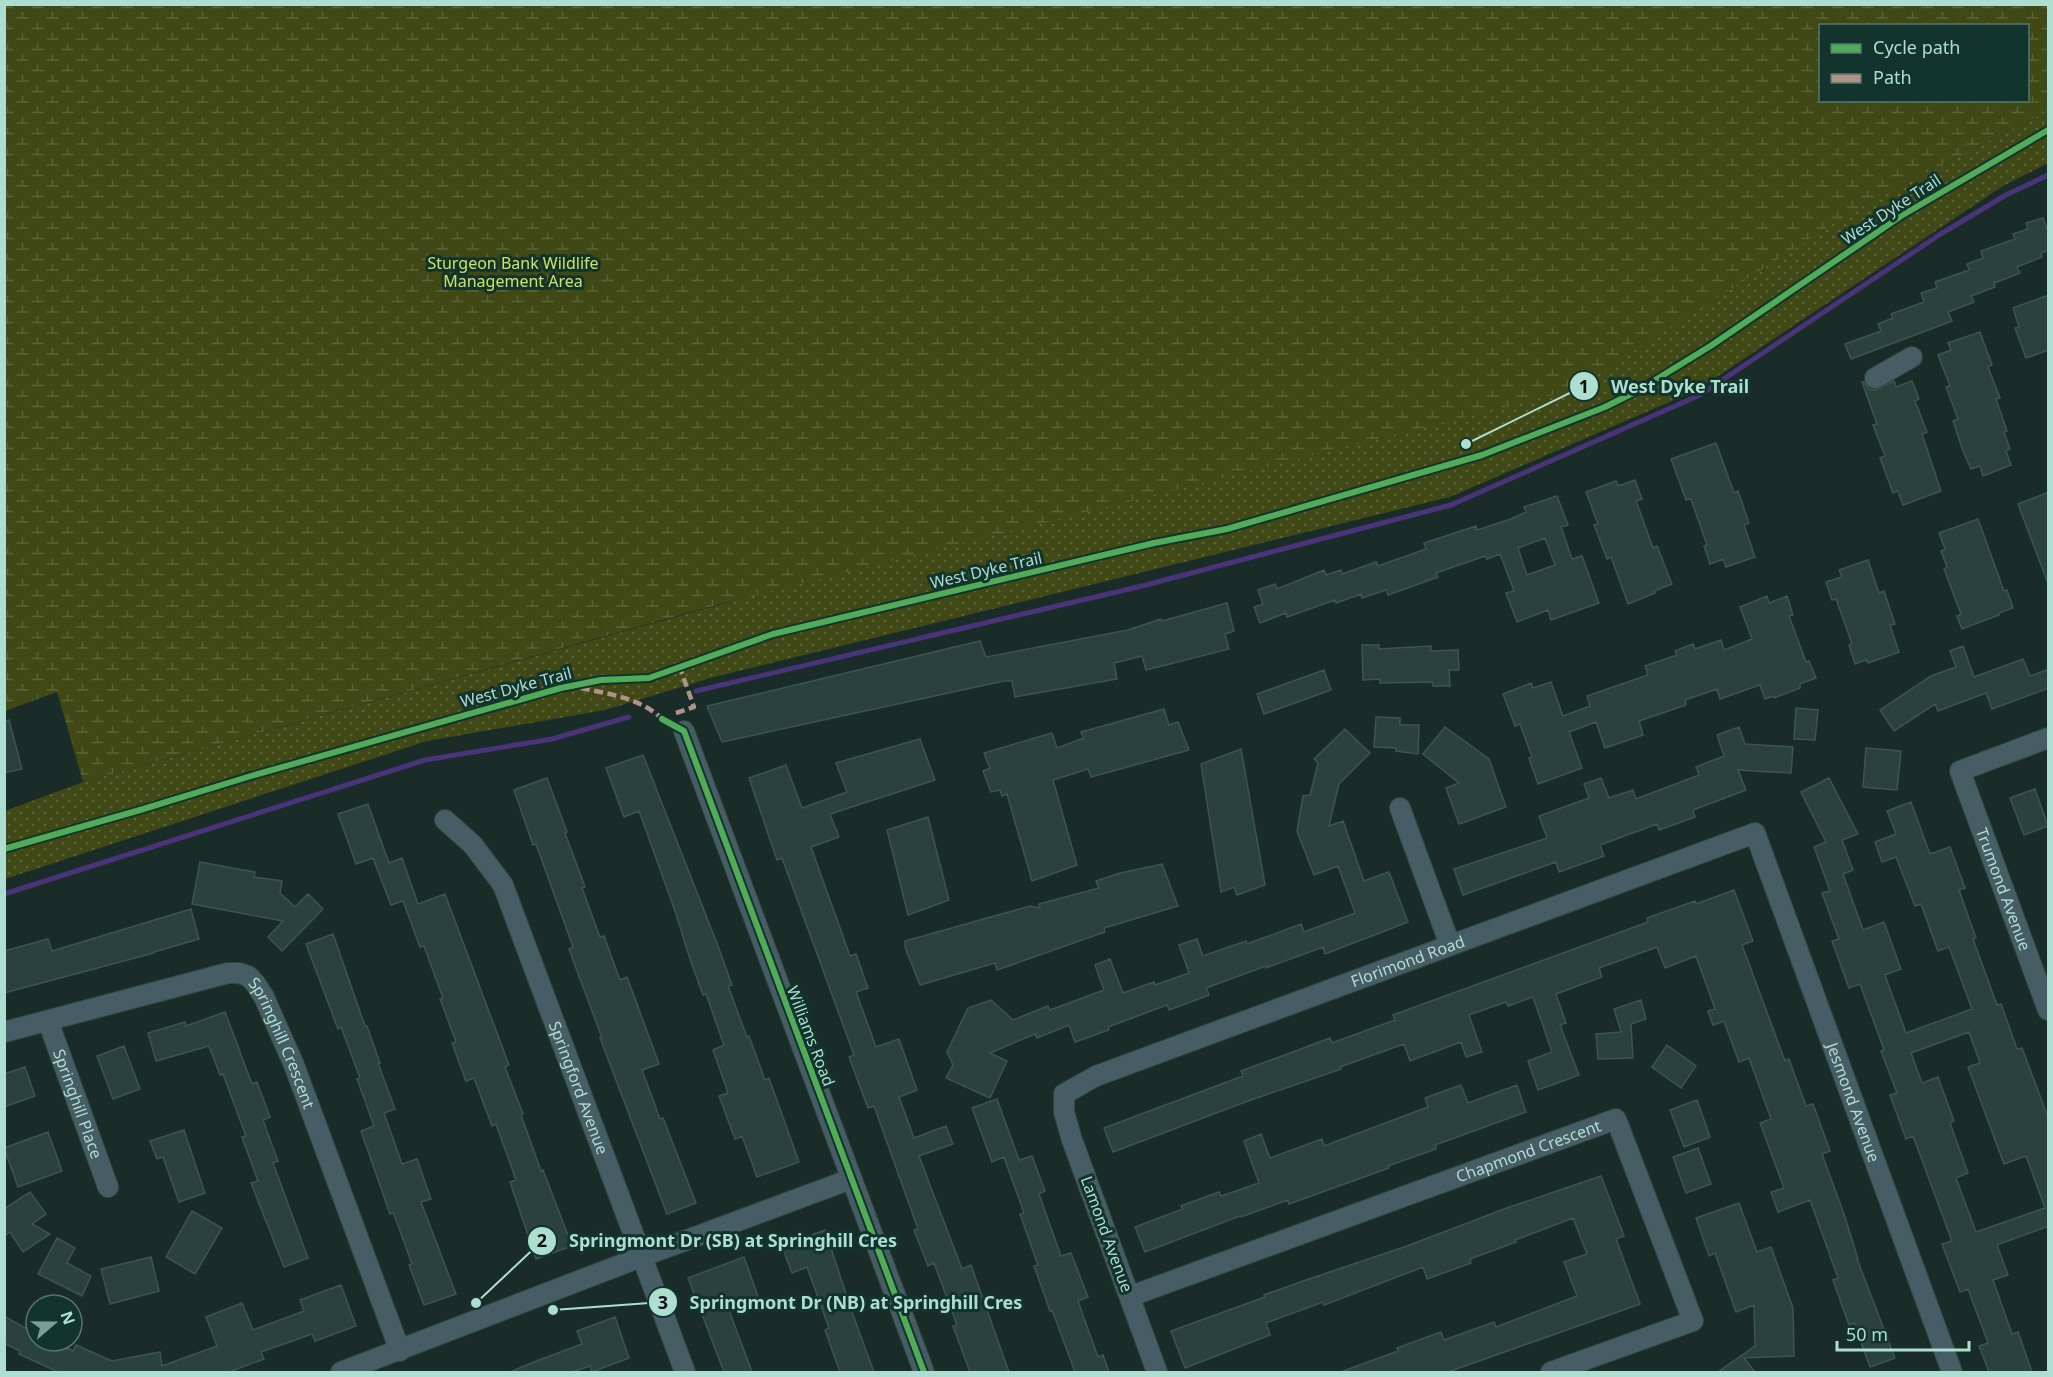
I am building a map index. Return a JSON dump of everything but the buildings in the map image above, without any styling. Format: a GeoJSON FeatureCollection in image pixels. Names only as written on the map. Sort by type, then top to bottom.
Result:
{"type":"FeatureCollection","features":[{"type":"Feature","properties":{"kind":"street"},"geometry":{"type":"LineString","coordinates":[[1875,378],[1912,357]]}},
{"type":"Feature","properties":{"kind":"street","name":"Williams Road"},"geometry":{"type":"LineString","coordinates":[[684,731],[924,1372]]}},
{"type":"Feature","properties":{"kind":"street","name":"Trumond Avenue"},"geometry":{"type":"LineString","coordinates":[[2049,738],[1960,771],[2045,988],[2049,1010]]}},
{"type":"Feature","properties":{"kind":"street"},"geometry":{"type":"LineString","coordinates":[[1400,808],[1450,945]]}},
{"type":"Feature","properties":{"kind":"street","name":"Springford Avenue"},"geometry":{"type":"LineString","coordinates":[[445,820],[473,845],[503,885],[685,1372]]}},
{"type":"Feature","properties":{"kind":"street","name":"Florimond Road"},"geometry":{"type":"LineString","coordinates":[[1064,1094],[1096,1076],[1755,833]]}},
{"type":"Feature","properties":{"kind":"street","name":"Jesmond Avenue"},"geometry":{"type":"LineString","coordinates":[[1755,833],[1952,1372]]}},
{"type":"Feature","properties":{"kind":"street","name":"Springhill Crescent"},"geometry":{"type":"LineString","coordinates":[[4,1032],[228,973],[248,976],[255,982],[264,997],[294,1065],[400,1351]]}},
{"type":"Feature","properties":{"kind":"street","name":"Springhill Place"},"geometry":{"type":"LineString","coordinates":[[48,1021],[108,1186]]}},
{"type":"Feature","properties":{"kind":"street","name":"Lamond Avenue"},"geometry":{"type":"LineString","coordinates":[[1064,1094],[1064,1112],[1072,1140],[1157,1372]]}},
{"type":"Feature","properties":{"kind":"street","name":"Chapmond Crescent"},"geometry":{"type":"LineString","coordinates":[[1131,1296],[1616,1119],[1693,1321],[1551,1372]]}},
{"type":"Feature","properties":{"kind":"street"},"geometry":{"type":"LineString","coordinates":[[341,1372],[851,1179]]}},
{"type":"Feature","properties":{"kind":"green space","name":"Sturgeon Bank Wildlife Management Area"},"geometry":{"type":"Polygon","coordinates":[[[5,4],[2048,5],[2048,111],[1861,206],[1573,390],[720,604],[83,782],[57,692],[5,711],[5,4]]]}},
{"type":"Feature","properties":{"kind":"green space"},"geometry":{"type":"Polygon","coordinates":[[[2048,111],[2048,163],[2003,186],[1697,390],[1450,497],[714,677],[605,710],[427,741],[5,879],[5,811],[83,782],[726,603],[1861,206],[2048,111]]]}},
{"type":"Feature","properties":{"kind":"waterway"},"geometry":{"type":"LineString","coordinates":[[696,691],[1142,586],[1451,505],[1700,395],[1939,235],[2006,195],[2048,175]]}},
{"type":"Feature","properties":{"kind":"waterway"},"geometry":{"type":"LineString","coordinates":[[4,894],[425,760],[552,739],[629,717]]}},
{"type":"Feature","properties":{"kind":"marked path"},"geometry":{"type":"LineString","coordinates":[[676,713],[694,707],[680,668]]}},
{"type":"Feature","properties":{"kind":"marked path"},"geometry":{"type":"LineString","coordinates":[[581,688],[635,702],[662,719]]}},
{"type":"Feature","properties":{"kind":"cycle path","name":"West Dyke Trail"},"geometry":{"type":"LineString","coordinates":[[4,849],[561,688],[601,680],[649,678],[773,634],[1154,543],[1227,529],[1482,455],[1605,407],[1639,390],[1712,345],[1901,216],[2048,130]]}},
{"type":"Feature","properties":{"kind":"cycle path"},"geometry":{"type":"LineString","coordinates":[[662,719],[684,731],[924,1372]]}},
{"type":"Feature","properties":{"kind":"place","name":"West Dyke Trail"},"geometry":{"type":"Point","coordinates":[1466,444]}},
{"type":"Feature","properties":{"kind":"place","name":"Springmont Dr (SB) at Springhill Cres"},"geometry":{"type":"Point","coordinates":[476,1303]}},
{"type":"Feature","properties":{"kind":"place","name":"Springmont Dr (NB) at Springhill Cres"},"geometry":{"type":"Point","coordinates":[553,1310]}}]}
